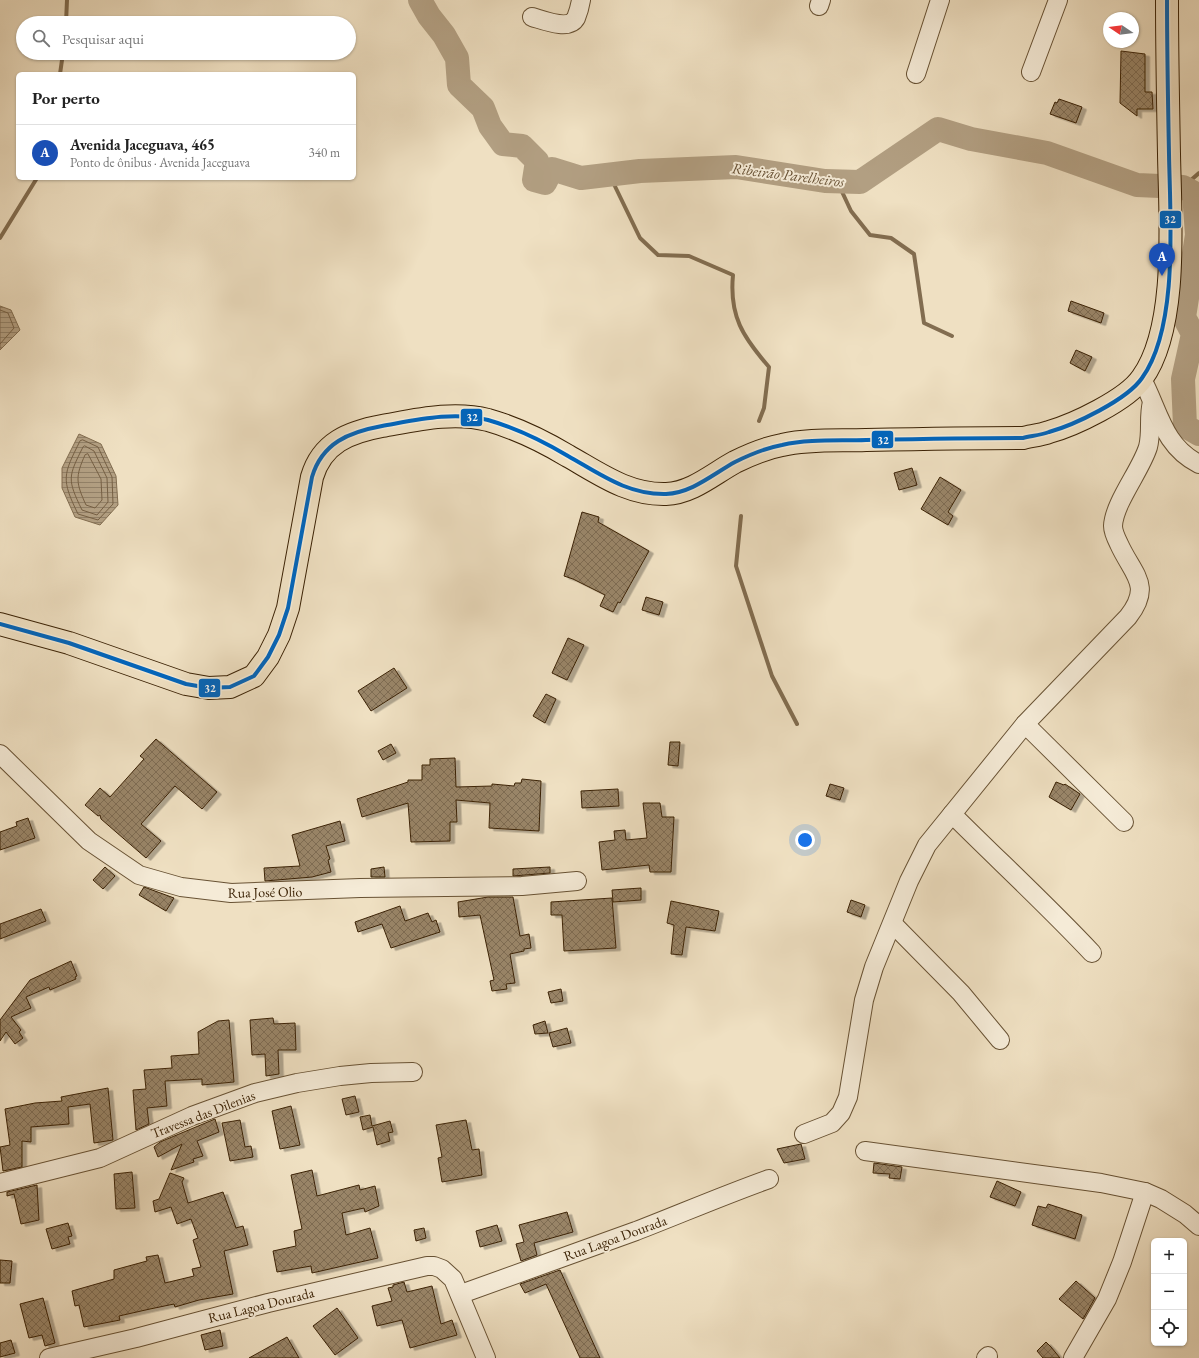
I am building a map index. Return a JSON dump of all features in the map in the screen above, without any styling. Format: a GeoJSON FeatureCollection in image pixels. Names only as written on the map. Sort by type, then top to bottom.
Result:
{"type":"FeatureCollection","features":[{"type":"Feature","properties":{"kind":"main road"},"geometry":{"type":"LineString","coordinates":[[0,624],[69,643],[186,684],[209,688],[230,687],[254,676],[268,657],[279,635],[288,608],[312,476],[316,463],[321,455],[342,438],[376,427],[436,417],[460,416],[486,420],[528,435],[613,483],[630,490],[668,494],[705,481],[736,462],[780,445],[832,440],[1023,438],[1049,432],[1112,403],[1125,395],[1142,379],[1156,354],[1166,317],[1169,269],[1167,0]]}},
{"type":"Feature","properties":{"kind":"street"},"geometry":{"type":"LineString","coordinates":[[532,17],[564,25],[570,24],[575,19],[581,0]]}},
{"type":"Feature","properties":{"kind":"street"},"geometry":{"type":"LineString","coordinates":[[916,74],[940,0]]}},
{"type":"Feature","properties":{"kind":"street"},"geometry":{"type":"LineString","coordinates":[[1031,72],[1058,0]]}},
{"type":"Feature","properties":{"kind":"street"},"geometry":{"type":"LineString","coordinates":[[1142,379],[1174,445],[1186,458],[1199,464]]}},
{"type":"Feature","properties":{"kind":"street"},"geometry":{"type":"LineString","coordinates":[[804,1134],[832,1123],[841,1113],[848,1097],[864,1000],[874,967],[893,924],[909,881],[927,845],[1025,724],[1128,618],[1137,606],[1141,594],[1140,584],[1123,554],[1114,534],[1113,526],[1124,498],[1148,448],[1150,410],[1152,402]]}},
{"type":"Feature","properties":{"kind":"street"},"geometry":{"type":"LineString","coordinates":[[1025,724],[1124,822]]}},
{"type":"Feature","properties":{"kind":"street","name":"Rua José Olio"},"geometry":{"type":"LineString","coordinates":[[0,754],[89,841],[139,875],[181,887],[231,893],[360,888],[515,886],[577,881]]}},
{"type":"Feature","properties":{"kind":"street"},"geometry":{"type":"LineString","coordinates":[[952,814],[1014,876],[1051,910],[1092,953]]}},
{"type":"Feature","properties":{"kind":"street"},"geometry":{"type":"LineString","coordinates":[[893,924],[961,993],[1000,1040]]}},
{"type":"Feature","properties":{"kind":"street","name":"Travessa das Dilenias"},"geometry":{"type":"LineString","coordinates":[[0,1183],[100,1158],[192,1116],[255,1093],[297,1083],[340,1076],[371,1073],[413,1072]]}},
{"type":"Feature","properties":{"kind":"street"},"geometry":{"type":"LineString","coordinates":[[865,1151],[1101,1184],[1145,1192],[1161,1199],[1185,1214],[1199,1226]]}},
{"type":"Feature","properties":{"kind":"street","name":"Rua Lagoa Dourada"},"geometry":{"type":"LineString","coordinates":[[461,1294],[636,1231],[724,1195],[769,1179]]}},
{"type":"Feature","properties":{"kind":"street"},"geometry":{"type":"LineString","coordinates":[[1073,1358],[1107,1299],[1122,1262],[1145,1192]]}},
{"type":"Feature","properties":{"kind":"street","name":"Rua Lagoa Dourada"},"geometry":{"type":"LineString","coordinates":[[49,1358],[136,1338],[276,1301],[426,1266],[434,1266],[442,1269],[453,1279],[461,1294],[486,1358]]}},
{"type":"Feature","properties":{"kind":"water"},"geometry":{"type":"Polygon","coordinates":[[[0,306],[11,310],[20,330],[0,350],[0,306]]]}},
{"type":"Feature","properties":{"kind":"water"},"geometry":{"type":"Polygon","coordinates":[[[79,434],[101,444],[116,476],[118,505],[100,525],[75,517],[62,488],[62,468],[79,434]]]}},
{"type":"Feature","properties":{"kind":"building"},"geometry":{"type":"Polygon","coordinates":[[[1121,51],[1145,54],[1145,92],[1152,92],[1153,109],[1137,109],[1137,116],[1120,103],[1121,51]]]}},
{"type":"Feature","properties":{"kind":"building"},"geometry":{"type":"Polygon","coordinates":[[[1059,99],[1082,107],[1076,123],[1050,114],[1055,102],[1057,103],[1059,99]]]}},
{"type":"Feature","properties":{"kind":"building"},"geometry":{"type":"Polygon","coordinates":[[[1071,301],[1104,313],[1101,323],[1068,311],[1071,301]]]}},
{"type":"Feature","properties":{"kind":"building"},"geometry":{"type":"Polygon","coordinates":[[[1076,350],[1092,357],[1085,371],[1070,363],[1076,350]]]}},
{"type":"Feature","properties":{"kind":"building"},"geometry":{"type":"Polygon","coordinates":[[[912,468],[917,485],[899,490],[894,473],[912,468]]]}},
{"type":"Feature","properties":{"kind":"building"},"geometry":{"type":"Polygon","coordinates":[[[940,477],[961,490],[948,512],[953,516],[948,525],[921,509],[940,477]]]}},
{"type":"Feature","properties":{"kind":"building"},"geometry":{"type":"Polygon","coordinates":[[[582,512],[599,517],[598,522],[649,551],[620,603],[618,602],[613,612],[600,606],[605,595],[564,576],[582,512]]]}},
{"type":"Feature","properties":{"kind":"building"},"geometry":{"type":"Polygon","coordinates":[[[646,597],[663,602],[659,615],[642,610],[646,597]]]}},
{"type":"Feature","properties":{"kind":"building"},"geometry":{"type":"Polygon","coordinates":[[[568,638],[584,645],[567,680],[552,673],[568,638]]]}},
{"type":"Feature","properties":{"kind":"building"},"geometry":{"type":"Polygon","coordinates":[[[394,668],[407,688],[371,711],[358,691],[394,668]]]}},
{"type":"Feature","properties":{"kind":"building"},"geometry":{"type":"Polygon","coordinates":[[[546,694],[556,699],[545,723],[533,716],[546,694]]]}},
{"type":"Feature","properties":{"kind":"building"},"geometry":{"type":"Polygon","coordinates":[[[156,739],[217,792],[202,809],[175,786],[141,824],[161,841],[146,858],[101,819],[100,815],[98,816],[85,805],[100,788],[110,797],[144,759],[140,756],[156,739]]]}},
{"type":"Feature","properties":{"kind":"building"},"geometry":{"type":"Polygon","coordinates":[[[670,742],[680,742],[678,766],[668,765],[670,742]]]}},
{"type":"Feature","properties":{"kind":"building"},"geometry":{"type":"Polygon","coordinates":[[[391,744],[396,753],[383,760],[378,751],[391,744]]]}},
{"type":"Feature","properties":{"kind":"building"},"geometry":{"type":"Polygon","coordinates":[[[455,758],[456,787],[492,786],[492,784],[514,786],[515,783],[521,783],[522,779],[541,781],[539,831],[489,828],[490,803],[456,800],[457,822],[450,822],[450,841],[411,842],[408,803],[362,817],[357,799],[408,782],[408,780],[422,780],[422,765],[430,765],[430,759],[455,758]]]}},
{"type":"Feature","properties":{"kind":"building"},"geometry":{"type":"Polygon","coordinates":[[[1056,782],[1065,784],[1080,794],[1071,810],[1049,797],[1056,782]]]}},
{"type":"Feature","properties":{"kind":"building"},"geometry":{"type":"Polygon","coordinates":[[[830,784],[844,788],[840,800],[826,796],[830,784]]]}},
{"type":"Feature","properties":{"kind":"building"},"geometry":{"type":"Polygon","coordinates":[[[618,789],[619,806],[582,808],[581,791],[618,789]]]}},
{"type":"Feature","properties":{"kind":"building"},"geometry":{"type":"Polygon","coordinates":[[[643,803],[660,803],[662,817],[674,817],[671,872],[650,872],[649,865],[602,870],[599,842],[615,840],[614,831],[625,830],[626,840],[647,838],[643,803]]]}},
{"type":"Feature","properties":{"kind":"building"},"geometry":{"type":"Polygon","coordinates":[[[28,818],[35,838],[0,850],[0,832],[17,826],[16,822],[28,818]]]}},
{"type":"Feature","properties":{"kind":"building"},"geometry":{"type":"Polygon","coordinates":[[[340,821],[345,841],[326,846],[330,859],[328,860],[331,872],[312,877],[265,881],[264,868],[300,866],[292,835],[340,821]]]}},
{"type":"Feature","properties":{"kind":"building"},"geometry":{"type":"Polygon","coordinates":[[[105,867],[115,876],[103,889],[93,880],[105,867]]]}},
{"type":"Feature","properties":{"kind":"building"},"geometry":{"type":"Polygon","coordinates":[[[384,867],[385,877],[371,877],[371,869],[384,867]]]}},
{"type":"Feature","properties":{"kind":"building"},"geometry":{"type":"Polygon","coordinates":[[[550,867],[550,873],[513,876],[513,869],[550,867]]]}},
{"type":"Feature","properties":{"kind":"building"},"geometry":{"type":"Polygon","coordinates":[[[144,887],[174,898],[166,911],[139,895],[144,887]]]}},
{"type":"Feature","properties":{"kind":"building"},"geometry":{"type":"Polygon","coordinates":[[[641,888],[641,900],[613,902],[612,890],[641,888]]]}},
{"type":"Feature","properties":{"kind":"building"},"geometry":{"type":"Polygon","coordinates":[[[488,897],[513,897],[520,936],[529,934],[531,948],[510,954],[515,983],[506,984],[507,989],[492,991],[490,981],[494,980],[480,915],[459,917],[458,902],[488,897]]]}},
{"type":"Feature","properties":{"kind":"building"},"geometry":{"type":"Polygon","coordinates":[[[612,898],[616,948],[564,951],[562,915],[551,915],[551,902],[612,898]]]}},
{"type":"Feature","properties":{"kind":"building"},"geometry":{"type":"Polygon","coordinates":[[[851,900],[865,905],[861,917],[847,912],[851,900]]]}},
{"type":"Feature","properties":{"kind":"building"},"geometry":{"type":"Polygon","coordinates":[[[671,901],[719,911],[715,931],[686,927],[682,955],[671,954],[674,925],[667,923],[671,901]]]}},
{"type":"Feature","properties":{"kind":"building"},"geometry":{"type":"Polygon","coordinates":[[[400,906],[405,921],[428,913],[432,922],[436,920],[440,932],[391,948],[382,924],[358,932],[355,922],[400,906]]]}},
{"type":"Feature","properties":{"kind":"building"},"geometry":{"type":"Polygon","coordinates":[[[41,909],[46,921],[0,939],[0,924],[41,909]]]}},
{"type":"Feature","properties":{"kind":"building"},"geometry":{"type":"Polygon","coordinates":[[[71,961],[77,976],[75,977],[76,979],[50,990],[49,987],[26,997],[31,1008],[11,1017],[21,1030],[19,1032],[23,1038],[15,1044],[6,1032],[0,1041],[0,1020],[30,980],[71,961]]]}},
{"type":"Feature","properties":{"kind":"building"},"geometry":{"type":"Polygon","coordinates":[[[561,989],[563,1001],[551,1003],[548,992],[561,989]]]}},
{"type":"Feature","properties":{"kind":"building"},"geometry":{"type":"Polygon","coordinates":[[[273,1018],[274,1024],[295,1023],[296,1050],[278,1050],[279,1074],[266,1076],[265,1054],[252,1055],[250,1020],[273,1018]]]}},
{"type":"Feature","properties":{"kind":"building"},"geometry":{"type":"Polygon","coordinates":[[[229,1020],[234,1082],[202,1085],[202,1079],[165,1081],[167,1106],[147,1108],[149,1124],[136,1130],[133,1090],[146,1089],[144,1070],[172,1068],[171,1056],[199,1054],[198,1032],[218,1021],[229,1020]]]}},
{"type":"Feature","properties":{"kind":"building"},"geometry":{"type":"Polygon","coordinates":[[[545,1021],[548,1033],[535,1034],[533,1025],[545,1021]]]}},
{"type":"Feature","properties":{"kind":"building"},"geometry":{"type":"Polygon","coordinates":[[[567,1028],[571,1043],[553,1047],[549,1033],[567,1028]]]}},
{"type":"Feature","properties":{"kind":"building"},"geometry":{"type":"Polygon","coordinates":[[[108,1088],[113,1140],[94,1143],[90,1104],[68,1107],[69,1124],[31,1127],[31,1142],[22,1141],[22,1167],[3,1171],[0,1147],[10,1145],[5,1109],[35,1103],[62,1101],[61,1097],[108,1088]]]}},
{"type":"Feature","properties":{"kind":"building"},"geometry":{"type":"Polygon","coordinates":[[[355,1096],[359,1112],[346,1115],[342,1099],[355,1096]]]}},
{"type":"Feature","properties":{"kind":"building"},"geometry":{"type":"Polygon","coordinates":[[[291,1106],[300,1145],[280,1149],[272,1111],[291,1106]]]}},
{"type":"Feature","properties":{"kind":"building"},"geometry":{"type":"Polygon","coordinates":[[[370,1115],[372,1126],[390,1121],[393,1132],[388,1133],[390,1141],[377,1145],[373,1127],[363,1130],[360,1117],[370,1115]]]}},
{"type":"Feature","properties":{"kind":"building"},"geometry":{"type":"Polygon","coordinates":[[[215,1119],[219,1132],[197,1141],[203,1156],[193,1159],[194,1162],[171,1170],[182,1144],[158,1157],[154,1147],[160,1142],[215,1119]]]}},
{"type":"Feature","properties":{"kind":"building"},"geometry":{"type":"Polygon","coordinates":[[[240,1120],[245,1147],[251,1146],[253,1157],[230,1161],[222,1123],[240,1120]]]}},
{"type":"Feature","properties":{"kind":"building"},"geometry":{"type":"Polygon","coordinates":[[[466,1120],[472,1150],[479,1149],[482,1175],[442,1182],[438,1158],[442,1157],[436,1125],[466,1120]]]}},
{"type":"Feature","properties":{"kind":"building"},"geometry":{"type":"Polygon","coordinates":[[[801,1144],[805,1159],[784,1163],[777,1149],[801,1144]]]}},
{"type":"Feature","properties":{"kind":"building"},"geometry":{"type":"Polygon","coordinates":[[[874,1163],[902,1167],[900,1179],[889,1178],[890,1174],[873,1173],[874,1163]]]}},
{"type":"Feature","properties":{"kind":"building"},"geometry":{"type":"Polygon","coordinates":[[[312,1170],[317,1196],[359,1185],[360,1190],[375,1186],[379,1206],[365,1212],[364,1208],[342,1213],[346,1235],[370,1228],[378,1258],[312,1273],[311,1266],[277,1272],[273,1251],[296,1246],[294,1231],[302,1229],[291,1175],[312,1170]]]}},
{"type":"Feature","properties":{"kind":"building"},"geometry":{"type":"Polygon","coordinates":[[[132,1172],[135,1208],[116,1209],[114,1174],[132,1172]]]}},
{"type":"Feature","properties":{"kind":"building"},"geometry":{"type":"Polygon","coordinates":[[[170,1173],[184,1178],[182,1182],[188,1203],[223,1192],[236,1228],[243,1226],[248,1245],[224,1251],[233,1294],[199,1300],[175,1307],[174,1304],[150,1309],[119,1316],[120,1320],[84,1327],[79,1305],[75,1306],[72,1291],[114,1279],[114,1270],[147,1261],[146,1257],[158,1255],[165,1283],[194,1276],[192,1269],[201,1267],[193,1240],[198,1238],[191,1219],[177,1224],[171,1207],[155,1212],[153,1201],[159,1199],[170,1173]]]}},
{"type":"Feature","properties":{"kind":"building"},"geometry":{"type":"Polygon","coordinates":[[[997,1181],[1021,1192],[1015,1206],[990,1197],[997,1181]]]}},
{"type":"Feature","properties":{"kind":"building"},"geometry":{"type":"Polygon","coordinates":[[[37,1185],[39,1220],[21,1224],[14,1194],[7,1196],[7,1192],[37,1185]]]}},
{"type":"Feature","properties":{"kind":"building"},"geometry":{"type":"Polygon","coordinates":[[[1048,1204],[1082,1215],[1075,1239],[1032,1225],[1038,1206],[1046,1208],[1048,1204]]]}},
{"type":"Feature","properties":{"kind":"building"},"geometry":{"type":"Polygon","coordinates":[[[567,1212],[573,1232],[534,1243],[537,1255],[521,1261],[516,1244],[524,1242],[519,1225],[567,1212]]]}},
{"type":"Feature","properties":{"kind":"building"},"geometry":{"type":"Polygon","coordinates":[[[68,1223],[72,1236],[68,1237],[70,1244],[52,1249],[46,1229],[68,1223]]]}},
{"type":"Feature","properties":{"kind":"building"},"geometry":{"type":"Polygon","coordinates":[[[497,1225],[502,1241],[480,1247],[476,1231],[497,1225]]]}},
{"type":"Feature","properties":{"kind":"building"},"geometry":{"type":"Polygon","coordinates":[[[424,1228],[426,1238],[416,1241],[414,1230],[424,1228]]]}},
{"type":"Feature","properties":{"kind":"building"},"geometry":{"type":"Polygon","coordinates":[[[0,1260],[12,1261],[10,1283],[0,1283],[0,1260]]]}},
{"type":"Feature","properties":{"kind":"building"},"geometry":{"type":"Polygon","coordinates":[[[560,1270],[600,1358],[580,1358],[546,1284],[525,1293],[520,1284],[560,1270]]]}},
{"type":"Feature","properties":{"kind":"building"},"geometry":{"type":"Polygon","coordinates":[[[1076,1281],[1095,1298],[1083,1319],[1059,1299],[1076,1281]]]}},
{"type":"Feature","properties":{"kind":"building"},"geometry":{"type":"Polygon","coordinates":[[[404,1282],[407,1292],[432,1286],[441,1324],[452,1320],[457,1335],[410,1348],[402,1320],[377,1326],[372,1306],[392,1301],[388,1288],[404,1282]]]}},
{"type":"Feature","properties":{"kind":"building"},"geometry":{"type":"Polygon","coordinates":[[[43,1298],[55,1343],[45,1346],[42,1335],[29,1338],[20,1304],[43,1298]]]}},
{"type":"Feature","properties":{"kind":"building"},"geometry":{"type":"Polygon","coordinates":[[[337,1308],[358,1338],[335,1355],[313,1326],[337,1308]]]}},
{"type":"Feature","properties":{"kind":"building"},"geometry":{"type":"Polygon","coordinates":[[[220,1330],[223,1346],[205,1350],[201,1335],[220,1330]]]}},
{"type":"Feature","properties":{"kind":"building"},"geometry":{"type":"Polygon","coordinates":[[[287,1337],[299,1358],[249,1358],[287,1337]]]}},
{"type":"Feature","properties":{"kind":"building"},"geometry":{"type":"Polygon","coordinates":[[[11,1340],[15,1353],[0,1357],[0,1343],[11,1340]]]}},
{"type":"Feature","properties":{"kind":"building"},"geometry":{"type":"Polygon","coordinates":[[[1046,1342],[1060,1358],[1043,1358],[1037,1351],[1046,1342]]]}},
{"type":"Feature","properties":{"kind":"waterway"},"geometry":{"type":"LineString","coordinates":[[66,16],[67,0]]}},
{"type":"Feature","properties":{"kind":"waterway","name":"Ribeirão Parelheiros"},"geometry":{"type":"LineString","coordinates":[[420,0],[429,16],[444,35],[457,58],[459,85],[483,108],[490,126],[503,144],[522,146],[537,161],[534,180],[545,183],[552,169],[581,178],[640,171],[736,167],[825,181],[860,182],[938,129],[971,139],[1047,153],[1137,185],[1183,187],[1194,193],[1197,235],[1184,317],[1193,334],[1183,379],[1185,426],[1199,434]]}},
{"type":"Feature","properties":{"kind":"waterway"},"geometry":{"type":"LineString","coordinates":[[60,72],[62,60]]}},
{"type":"Feature","properties":{"kind":"waterway"},"geometry":{"type":"LineString","coordinates":[[1183,187],[1199,173]]}},
{"type":"Feature","properties":{"kind":"waterway"},"geometry":{"type":"LineString","coordinates":[[610,176],[640,238],[658,255],[689,256],[733,275],[733,302],[740,325],[745,336],[769,367],[764,408],[759,421]]}},
{"type":"Feature","properties":{"kind":"waterway"},"geometry":{"type":"LineString","coordinates":[[0,238],[36,180]]}},
{"type":"Feature","properties":{"kind":"waterway"},"geometry":{"type":"LineString","coordinates":[[837,181],[851,211],[870,235],[891,238],[914,254],[924,323],[952,336]]}},
{"type":"Feature","properties":{"kind":"waterway"},"geometry":{"type":"LineString","coordinates":[[741,516],[736,566],[772,676],[797,724]]}},
{"type":"Feature","properties":{"kind":"transit line","name":"32"},"geometry":{"type":"LineString","coordinates":[[0,624],[69,643],[186,684],[209,688],[230,687],[254,676],[268,657],[279,635],[288,608],[312,477],[317,465],[323,456],[338,441],[359,432],[382,426],[448,416],[475,417],[488,420],[539,440],[603,476],[627,487],[639,491],[666,494],[676,493],[693,487],[740,459],[752,454],[792,443],[824,441],[1023,438],[1060,429],[1099,411],[1125,395],[1142,378],[1154,356],[1162,330],[1167,301],[1171,239],[1167,0]]}},
{"type":"Feature","properties":{"kind":"place","name":"Avenida Jaceguava, 465"},"geometry":{"type":"Point","coordinates":[1162,276]}}]}
